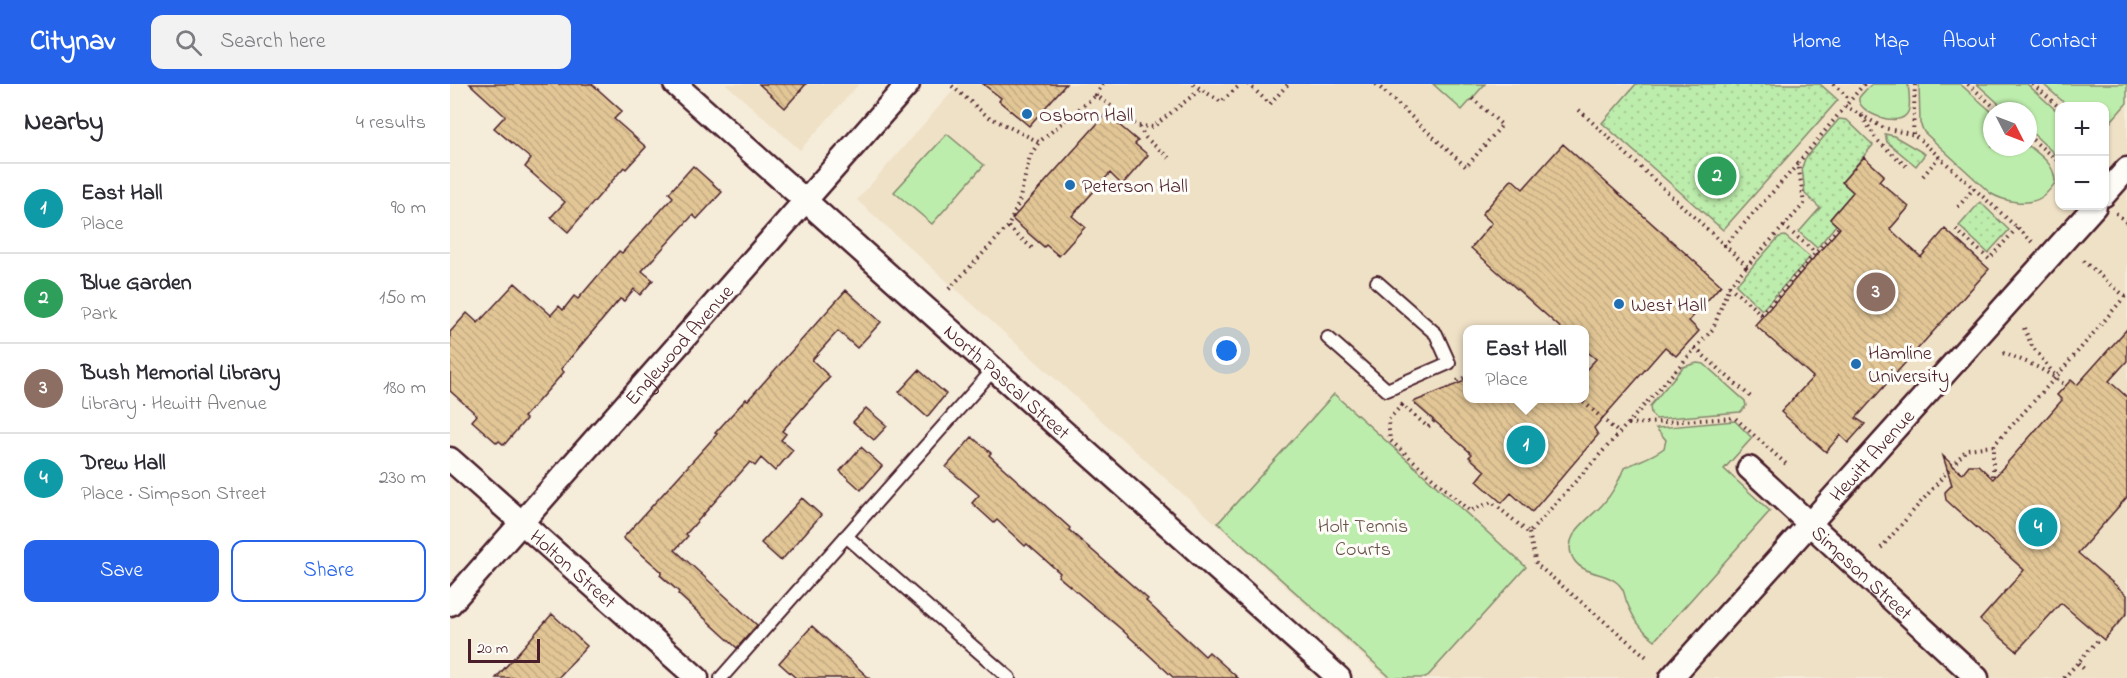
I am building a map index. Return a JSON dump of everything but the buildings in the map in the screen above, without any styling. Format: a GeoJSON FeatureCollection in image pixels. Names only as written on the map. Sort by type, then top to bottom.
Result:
{"type":"FeatureCollection","features":[{"type":"Feature","properties":{"kind":"street","name":"North Pascal Street"},"geometry":{"type":"LineString","coordinates":[[675,84],[1339,678]]}},
{"type":"Feature","properties":{"kind":"street","name":"Englewood Avenue"},"geometry":{"type":"LineString","coordinates":[[450,604],[908,84]]}},
{"type":"Feature","properties":{"kind":"street","name":"Hewitt Avenue"},"geometry":{"type":"LineString","coordinates":[[2109,196],[2127,169]]}},
{"type":"Feature","properties":{"kind":"street","name":"Hewitt Avenue"},"geometry":{"type":"LineString","coordinates":[[1671,678],[2050,258],[2097,210]]}},
{"type":"Feature","properties":{"kind":"street","name":"Holton Street"},"geometry":{"type":"LineString","coordinates":[[450,459],[697,678]]}},
{"type":"Feature","properties":{"kind":"street","name":"Simpson Street"},"geometry":{"type":"LineString","coordinates":[[1749,468],[1977,678]]}},
{"type":"Feature","properties":{"kind":"lane"},"geometry":{"type":"LineString","coordinates":[[1328,338],[1387,390],[1449,363],[1436,334],[1377,282]]}},
{"type":"Feature","properties":{"kind":"lane"},"geometry":{"type":"LineString","coordinates":[[721,678],[993,370]]}},
{"type":"Feature","properties":{"kind":"lane"},"geometry":{"type":"LineString","coordinates":[[846,536],[1010,678]]}},
{"type":"Feature","properties":{"kind":"path"},"geometry":{"type":"LineString","coordinates":[[949,289],[1008,227],[1019,201],[1030,156],[1039,142],[1096,94],[1103,84]]}},
{"type":"Feature","properties":{"kind":"path"},"geometry":{"type":"LineString","coordinates":[[1193,84],[1221,102],[1241,84]]}},
{"type":"Feature","properties":{"kind":"path"},"geometry":{"type":"LineString","coordinates":[[1248,84],[1270,104],[1288,84]]}},
{"type":"Feature","properties":{"kind":"path"},"geometry":{"type":"LineString","coordinates":[[1376,84],[1466,167],[1503,125],[1472,98]]}},
{"type":"Feature","properties":{"kind":"path"},"geometry":{"type":"LineString","coordinates":[[1833,84],[1851,100]]}},
{"type":"Feature","properties":{"kind":"path"},"geometry":{"type":"LineString","coordinates":[[1724,246],[1864,84]]}},
{"type":"Feature","properties":{"kind":"path"},"geometry":{"type":"LineString","coordinates":[[1913,135],[1915,84]]}},
{"type":"Feature","properties":{"kind":"path"},"geometry":{"type":"LineString","coordinates":[[1968,84],[1989,102]]}},
{"type":"Feature","properties":{"kind":"path"},"geometry":{"type":"LineString","coordinates":[[2033,84],[2055,104]]}},
{"type":"Feature","properties":{"kind":"path"},"geometry":{"type":"LineString","coordinates":[[952,86],[987,116],[1039,142]]}},
{"type":"Feature","properties":{"kind":"path"},"geometry":{"type":"LineString","coordinates":[[1138,126],[1153,127],[1201,89]]}},
{"type":"Feature","properties":{"kind":"path"},"geometry":{"type":"LineString","coordinates":[[1096,94],[1138,126],[1146,138],[1170,159]]}},
{"type":"Feature","properties":{"kind":"path"},"geometry":{"type":"LineString","coordinates":[[1845,106],[1884,128],[1913,135],[2050,258]]}},
{"type":"Feature","properties":{"kind":"path"},"geometry":{"type":"LineString","coordinates":[[1579,110],[1747,266]]}},
{"type":"Feature","properties":{"kind":"path"},"geometry":{"type":"LineString","coordinates":[[1862,115],[1877,140],[1906,166]]}},
{"type":"Feature","properties":{"kind":"path"},"geometry":{"type":"LineString","coordinates":[[2037,144],[2055,159]]}},
{"type":"Feature","properties":{"kind":"path"},"geometry":{"type":"LineString","coordinates":[[1923,176],[1939,157]]}},
{"type":"Feature","properties":{"kind":"path"},"geometry":{"type":"LineString","coordinates":[[1529,533],[1713,329],[1729,286],[1804,204],[1798,163]]}},
{"type":"Feature","properties":{"kind":"path"},"geometry":{"type":"LineString","coordinates":[[1958,207],[1974,188]]}},
{"type":"Feature","properties":{"kind":"path"},"geometry":{"type":"LineString","coordinates":[[2109,207],[2127,223]]}},
{"type":"Feature","properties":{"kind":"path"},"geometry":{"type":"LineString","coordinates":[[1784,226],[1816,254]]}},
{"type":"Feature","properties":{"kind":"path"},"geometry":{"type":"LineString","coordinates":[[1008,227],[1032,248]]}},
{"type":"Feature","properties":{"kind":"path"},"geometry":{"type":"LineString","coordinates":[[1729,286],[1762,315],[1839,227]]}},
{"type":"Feature","properties":{"kind":"path"},"geometry":{"type":"LineString","coordinates":[[1956,230],[1989,260],[2017,228]]}},
{"type":"Feature","properties":{"kind":"path"},"geometry":{"type":"LineString","coordinates":[[1881,548],[1967,449],[1993,446],[2126,296],[2083,261]]}},
{"type":"Feature","properties":{"kind":"path"},"geometry":{"type":"LineString","coordinates":[[2024,328],[2032,346],[2066,386]]}},
{"type":"Feature","properties":{"kind":"path"},"geometry":{"type":"LineString","coordinates":[[1695,348],[1753,399]]}},
{"type":"Feature","properties":{"kind":"path"},"geometry":{"type":"LineString","coordinates":[[2003,353],[2028,361],[2056,377]]}},
{"type":"Feature","properties":{"kind":"path"},"geometry":{"type":"LineString","coordinates":[[1456,381],[1463,378]]}},
{"type":"Feature","properties":{"kind":"path"},"geometry":{"type":"LineString","coordinates":[[1413,400],[1402,405],[1388,420],[1390,440],[1470,511],[1492,502],[1529,533],[1536,564],[1648,658]]}},
{"type":"Feature","properties":{"kind":"path"},"geometry":{"type":"LineString","coordinates":[[1584,403],[1619,433]]}},
{"type":"Feature","properties":{"kind":"path"},"geometry":{"type":"LineString","coordinates":[[1402,405],[1428,427],[1434,421]]}},
{"type":"Feature","properties":{"kind":"path"},"geometry":{"type":"LineString","coordinates":[[1627,424],[1735,418],[1786,464]]}},
{"type":"Feature","properties":{"kind":"path"},"geometry":{"type":"LineString","coordinates":[[1993,446],[1993,476]]}},
{"type":"Feature","properties":{"kind":"path"},"geometry":{"type":"LineString","coordinates":[[2064,678],[2099,639]]}},
{"type":"Feature","properties":{"kind":"path"},"geometry":{"type":"LineString","coordinates":[[2078,663],[2086,671]]}},
{"type":"Feature","properties":{"kind":"shaded area"},"geometry":{"type":"Polygon","coordinates":[[[726,84],[859,84],[800,150],[726,84]]]}},
{"type":"Feature","properties":{"kind":"shaded area","name":"Hamline University"},"geometry":{"type":"Polygon","coordinates":[[[959,84],[2127,84],[2127,678],[1387,678],[857,200],[959,84]]]}},
{"type":"Feature","properties":{"kind":"green space"},"geometry":{"type":"Polygon","coordinates":[[[1433,84],[1485,84],[1462,110],[1433,84]]]}},
{"type":"Feature","properties":{"kind":"green space"},"geometry":{"type":"Polygon","coordinates":[[[1636,84],[1820,84],[1838,100],[1723,230],[1602,123],[1636,84]]]}},
{"type":"Feature","properties":{"kind":"green space"},"geometry":{"type":"Polygon","coordinates":[[[1872,84],[1908,84],[1910,98],[1908,112],[1903,117],[1888,119],[1864,109],[1859,98],[1872,84]]]}},
{"type":"Feature","properties":{"kind":"green space"},"geometry":{"type":"Polygon","coordinates":[[[1919,84],[1960,84],[1983,104],[1983,156],[2037,156],[2037,152],[2053,171],[2055,183],[2044,196],[2029,202],[2008,200],[1990,193],[1924,132],[1920,123],[1919,84]]]}},
{"type":"Feature","properties":{"kind":"green space"},"geometry":{"type":"Polygon","coordinates":[[[1977,84],[2027,84],[2055,109],[2055,154],[2037,137],[2037,102],[1997,102],[1977,84]]]}},
{"type":"Feature","properties":{"kind":"green space"},"geometry":{"type":"Polygon","coordinates":[[[2043,84],[2127,84],[2127,103],[2109,123],[2109,102],[2063,102],[2043,84]]]}},
{"type":"Feature","properties":{"kind":"green space"},"geometry":{"type":"Polygon","coordinates":[[[1839,119],[1847,120],[1873,145],[1842,182],[1860,198],[1848,198],[1830,219],[1836,225],[1817,248],[1799,232],[1820,208],[1805,194],[1802,167],[1805,159],[1839,119]]]}},
{"type":"Feature","properties":{"kind":"green space"},"geometry":{"type":"Polygon","coordinates":[[[947,134],[984,165],[932,224],[894,192],[947,134]]]}},
{"type":"Feature","properties":{"kind":"green space"},"geometry":{"type":"Polygon","coordinates":[[[1885,134],[1894,136],[1925,154],[1916,166],[1887,142],[1885,134]]]}},
{"type":"Feature","properties":{"kind":"green space"},"geometry":{"type":"Polygon","coordinates":[[[1980,202],[2009,230],[1988,253],[1959,226],[1980,202]]]}},
{"type":"Feature","properties":{"kind":"green space"},"geometry":{"type":"Polygon","coordinates":[[[1785,236],[1810,257],[1762,310],[1736,285],[1779,237],[1785,236]]]}},
{"type":"Feature","properties":{"kind":"green space"},"geometry":{"type":"Polygon","coordinates":[[[1697,363],[1704,364],[1745,401],[1746,406],[1740,412],[1656,419],[1651,414],[1650,406],[1683,367],[1697,363]]]}},
{"type":"Feature","properties":{"kind":"green space","name":"Holt Tennis Courts"},"geometry":{"type":"Polygon","coordinates":[[[1334,394],[1526,567],[1426,678],[1391,678],[1218,523],[1334,394]]]}},
{"type":"Feature","properties":{"kind":"green space"},"geometry":{"type":"Polygon","coordinates":[[[1735,421],[1752,438],[1724,469],[1770,511],[1655,640],[1634,618],[1624,592],[1617,582],[1578,565],[1570,551],[1570,543],[1578,529],[1609,496],[1624,468],[1664,448],[1666,440],[1656,428],[1735,421]]]}},
{"type":"Feature","properties":{"kind":"place","name":"Osborn Hall"},"geometry":{"type":"Point","coordinates":[1027,114]}},
{"type":"Feature","properties":{"kind":"place","name":"Blue Garden"},"geometry":{"type":"Point","coordinates":[1717,176]}},
{"type":"Feature","properties":{"kind":"place","name":"Peterson Hall"},"geometry":{"type":"Point","coordinates":[1070,185]}},
{"type":"Feature","properties":{"kind":"place","name":"Bush Memorial Library"},"geometry":{"type":"Point","coordinates":[1876,292]}},
{"type":"Feature","properties":{"kind":"place","name":"West Hall"},"geometry":{"type":"Point","coordinates":[1619,304]}},
{"type":"Feature","properties":{"kind":"place","name":"Hamline University"},"geometry":{"type":"Point","coordinates":[1856,364]}},
{"type":"Feature","properties":{"kind":"place","name":"East Hall"},"geometry":{"type":"Point","coordinates":[1526,445]}},
{"type":"Feature","properties":{"kind":"place","name":"Drew Hall"},"geometry":{"type":"Point","coordinates":[2038,527]}}]}
